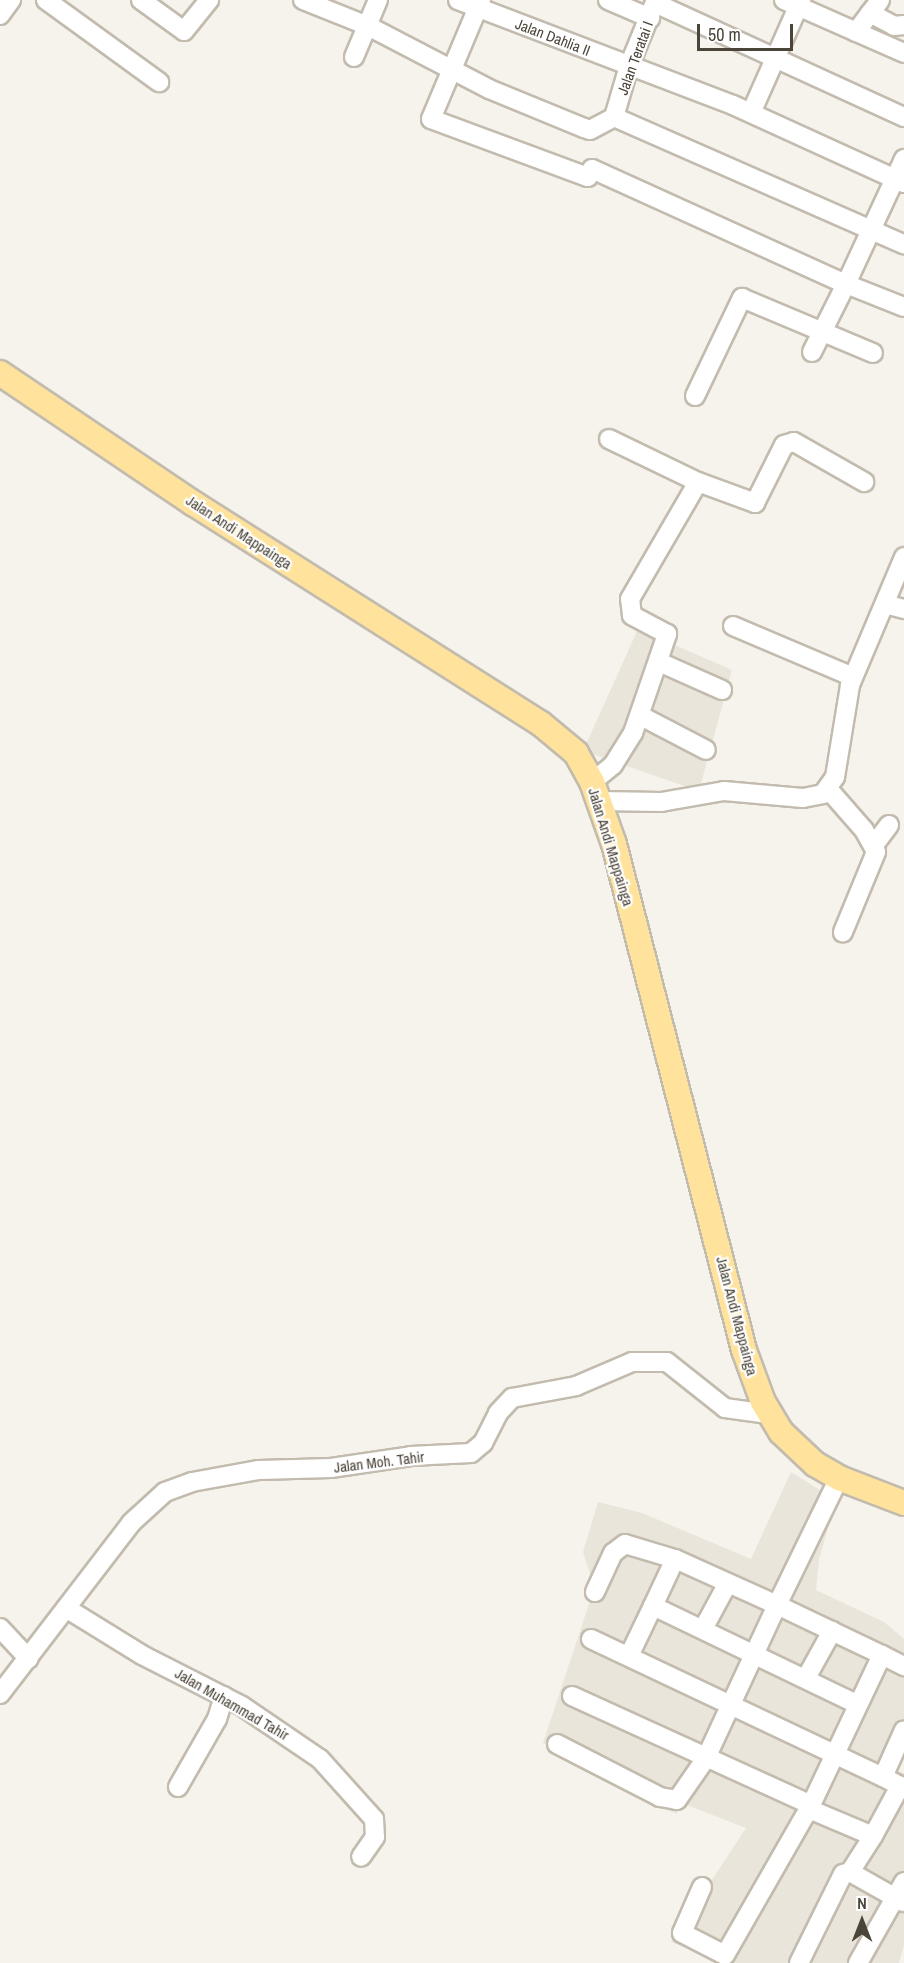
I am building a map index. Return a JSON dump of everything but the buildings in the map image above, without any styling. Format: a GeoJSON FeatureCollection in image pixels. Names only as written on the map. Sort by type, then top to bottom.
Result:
{"type":"FeatureCollection","features":[{"type":"Feature","properties":{"kind":"main road","name":"Jalan Andi Mappainga"},"geometry":{"type":"LineString","coordinates":[[0,372],[202,508],[540,723],[568,744],[596,791],[744,1350],[769,1414],[794,1446],[839,1478],[904,1503]]}},
{"type":"Feature","properties":{"kind":"street"},"geometry":{"type":"LineString","coordinates":[[0,15],[11,0]]}},
{"type":"Feature","properties":{"kind":"street"},"geometry":{"type":"LineString","coordinates":[[46,0],[159,82]]}},
{"type":"Feature","properties":{"kind":"street"},"geometry":{"type":"LineString","coordinates":[[141,0],[180,30],[187,30],[209,0]]}},
{"type":"Feature","properties":{"kind":"street"},"geometry":{"type":"LineString","coordinates":[[303,0],[368,26],[496,93],[590,130],[614,117],[904,244]]}},
{"type":"Feature","properties":{"kind":"street"},"geometry":{"type":"LineString","coordinates":[[354,57],[378,0]]}},
{"type":"Feature","properties":{"kind":"street","name":"Jalan Dahlia II"},"geometry":{"type":"LineString","coordinates":[[458,0],[479,4],[629,66],[734,105],[899,181]]}},
{"type":"Feature","properties":{"kind":"street"},"geometry":{"type":"LineString","coordinates":[[608,0],[654,7],[773,57],[904,117]]}},
{"type":"Feature","properties":{"kind":"street"},"geometry":{"type":"LineString","coordinates":[[751,113],[794,2],[904,53]]}},
{"type":"Feature","properties":{"kind":"street"},"geometry":{"type":"LineString","coordinates":[[479,4],[450,68],[431,119],[588,177],[592,169],[846,284],[904,307]]}},
{"type":"Feature","properties":{"kind":"street","name":"Jalan Teratai I"},"geometry":{"type":"LineString","coordinates":[[614,117],[629,66],[654,7]]}},
{"type":"Feature","properties":{"kind":"street"},"geometry":{"type":"LineString","coordinates":[[856,32],[875,7],[894,26],[904,25]]}},
{"type":"Feature","properties":{"kind":"street"},"geometry":{"type":"LineString","coordinates":[[812,352],[871,230],[899,181],[904,159]]}},
{"type":"Feature","properties":{"kind":"street"},"geometry":{"type":"LineString","coordinates":[[695,396],[742,298],[873,353]]}},
{"type":"Feature","properties":{"kind":"street"},"geometry":{"type":"LineString","coordinates":[[609,439],[745,502],[754,502],[784,445],[794,442],[864,482]]}},
{"type":"Feature","properties":{"kind":"street"},"geometry":{"type":"LineString","coordinates":[[698,482],[628,603],[632,615],[667,634],[641,716],[596,791],[661,802],[733,791],[810,798],[829,790],[835,777],[853,677],[904,556]]}},
{"type":"Feature","properties":{"kind":"street"},"geometry":{"type":"LineString","coordinates":[[885,604],[904,609]]}},
{"type":"Feature","properties":{"kind":"street"},"geometry":{"type":"LineString","coordinates":[[733,626],[853,677]]}},
{"type":"Feature","properties":{"kind":"street"},"geometry":{"type":"LineString","coordinates":[[660,662],[722,690]]}},
{"type":"Feature","properties":{"kind":"street"},"geometry":{"type":"LineString","coordinates":[[641,716],[706,750]]}},
{"type":"Feature","properties":{"kind":"street"},"geometry":{"type":"LineString","coordinates":[[829,790],[874,845],[876,856],[843,932]]}},
{"type":"Feature","properties":{"kind":"street"},"geometry":{"type":"LineString","coordinates":[[874,845],[889,825]]}},
{"type":"Feature","properties":{"kind":"street","name":"Jalan Moh. Tahir"},"geometry":{"type":"LineString","coordinates":[[0,1694],[148,1503],[192,1482],[259,1470],[331,1468],[411,1456],[471,1453],[483,1443],[504,1404],[518,1395],[576,1386],[623,1364],[647,1360],[678,1368],[725,1408],[769,1414]]}},
{"type":"Feature","properties":{"kind":"street"},"geometry":{"type":"LineString","coordinates":[[557,1744],[669,1800],[683,1795],[706,1758],[839,1478]]}},
{"type":"Feature","properties":{"kind":"street"},"geometry":{"type":"LineString","coordinates":[[596,1592],[613,1553],[625,1544],[675,1559],[904,1666]]}},
{"type":"Feature","properties":{"kind":"street"},"geometry":{"type":"LineString","coordinates":[[629,1656],[675,1559]]}},
{"type":"Feature","properties":{"kind":"street"},"geometry":{"type":"LineString","coordinates":[[703,1629],[728,1583]]}},
{"type":"Feature","properties":{"kind":"street"},"geometry":{"type":"LineString","coordinates":[[653,1606],[756,1653],[857,1704]]}},
{"type":"Feature","properties":{"kind":"street","name":"Jalan Muhammad Tahir"},"geometry":{"type":"LineString","coordinates":[[66,1608],[141,1655],[224,1696],[303,1746],[366,1807],[377,1831],[361,1857]]}},
{"type":"Feature","properties":{"kind":"street"},"geometry":{"type":"LineString","coordinates":[[0,1628],[29,1659]]}},
{"type":"Feature","properties":{"kind":"street"},"geometry":{"type":"LineString","coordinates":[[806,1678],[831,1631]]}},
{"type":"Feature","properties":{"kind":"street"},"geometry":{"type":"LineString","coordinates":[[591,1639],[900,1786],[850,1872]]}},
{"type":"Feature","properties":{"kind":"street"},"geometry":{"type":"LineString","coordinates":[[702,1887],[682,1933],[725,1955],[810,1807],[833,1753],[882,1655]]}},
{"type":"Feature","properties":{"kind":"street"},"geometry":{"type":"LineString","coordinates":[[178,1787],[217,1719],[224,1696]]}},
{"type":"Feature","properties":{"kind":"street"},"geometry":{"type":"LineString","coordinates":[[572,1696],[873,1836]]}},
{"type":"Feature","properties":{"kind":"street"},"geometry":{"type":"LineString","coordinates":[[883,1778],[904,1730]]}},
{"type":"Feature","properties":{"kind":"street"},"geometry":{"type":"LineString","coordinates":[[799,1963],[843,1874],[850,1872],[901,1894],[858,1963]]}},
{"type":"Feature","properties":{"kind":"shaded area"},"geometry":{"type":"Polygon","coordinates":[[[638,629],[732,670],[699,791],[583,751],[638,629]]]}},
{"type":"Feature","properties":{"kind":"shaded area"},"geometry":{"type":"Polygon","coordinates":[[[791,1472],[836,1500],[819,1560],[816,1590],[884,1622],[904,1639],[904,1759],[898,1771],[904,1773],[904,1945],[899,1963],[725,1963],[671,1942],[746,1828],[684,1804],[676,1814],[543,1743],[591,1598],[591,1577],[583,1552],[598,1502],[642,1513],[751,1559],[791,1472]]]}}]}
